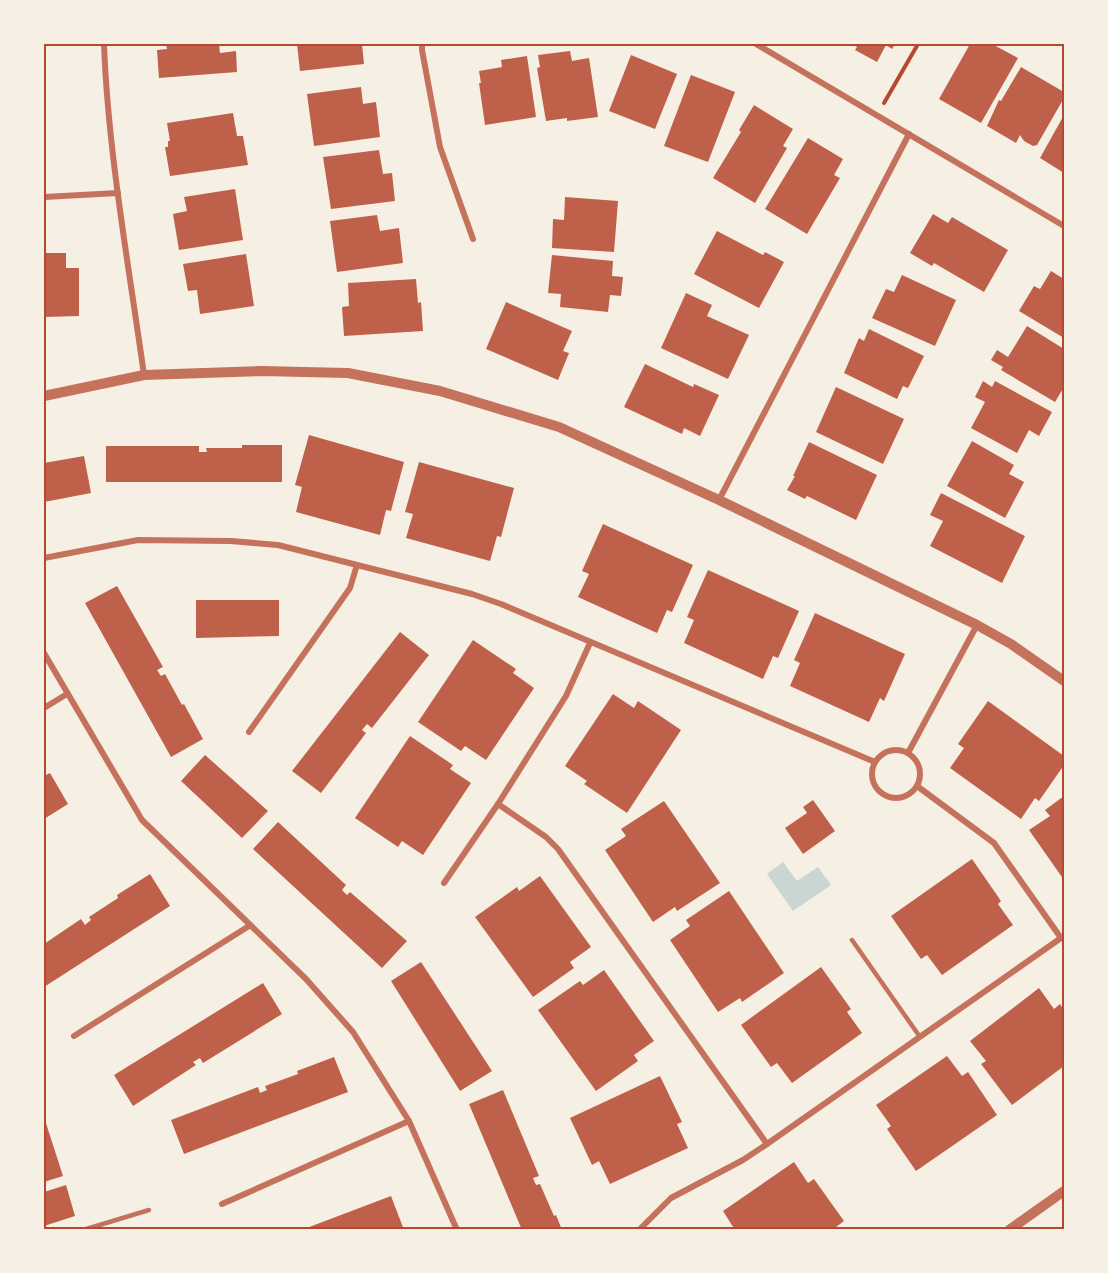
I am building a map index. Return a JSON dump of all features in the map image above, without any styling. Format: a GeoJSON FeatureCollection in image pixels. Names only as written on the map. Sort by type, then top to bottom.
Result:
{"type":"FeatureCollection","features":[{"type":"Feature","properties":{"kind":"street"},"geometry":{"type":"LineString","coordinates":[[104,44],[118,193],[144,375]]}},
{"type":"Feature","properties":{"kind":"street"},"geometry":{"type":"LineString","coordinates":[[422,44],[440,147],[473,239]]}},
{"type":"Feature","properties":{"kind":"street"},"geometry":{"type":"LineString","coordinates":[[756,44],[1065,226]]}},
{"type":"Feature","properties":{"kind":"street"},"geometry":{"type":"LineString","coordinates":[[719,500],[909,134]]}},
{"type":"Feature","properties":{"kind":"street"},"geometry":{"type":"LineString","coordinates":[[44,197],[118,193]]}},
{"type":"Feature","properties":{"kind":"street"},"geometry":{"type":"LineString","coordinates":[[44,396],[144,375],[261,371],[348,374],[440,391],[559,427],[719,500],[977,625],[1019,649],[1065,681]]}},
{"type":"Feature","properties":{"kind":"street"},"geometry":{"type":"LineString","coordinates":[[44,558],[138,540],[231,541],[278,545],[472,594],[501,604],[875,762]]}},
{"type":"Feature","properties":{"kind":"street"},"geometry":{"type":"LineString","coordinates":[[249,732],[350,588],[357,565]]}},
{"type":"Feature","properties":{"kind":"street"},"geometry":{"type":"LineString","coordinates":[[908,753],[977,625]]}},
{"type":"Feature","properties":{"kind":"street"},"geometry":{"type":"LineString","coordinates":[[444,883],[498,804],[566,696],[590,643]]}},
{"type":"Feature","properties":{"kind":"street"},"geometry":{"type":"LineString","coordinates":[[44,653],[142,820],[306,979],[352,1032],[409,1121],[456,1230]]}},
{"type":"Feature","properties":{"kind":"street"},"geometry":{"type":"LineString","coordinates":[[44,708],[67,694]]}},
{"type":"Feature","properties":{"kind":"street"},"geometry":{"type":"LineString","coordinates":[[899,750],[908,753],[915,759],[919,768],[920,777],[917,786],[902,797],[893,798],[884,795],[876,789],[872,781],[875,762],[889,751],[899,750]]}},
{"type":"Feature","properties":{"kind":"street"},"geometry":{"type":"LineString","coordinates":[[639,1230],[671,1198],[743,1160],[1063,941],[994,843],[917,786]]}},
{"type":"Feature","properties":{"kind":"street"},"geometry":{"type":"LineString","coordinates":[[498,804],[546,837],[558,849],[767,1144]]}},
{"type":"Feature","properties":{"kind":"street"},"geometry":{"type":"LineString","coordinates":[[74,1036],[249,926]]}},
{"type":"Feature","properties":{"kind":"street"},"geometry":{"type":"LineString","coordinates":[[222,1204],[409,1121]]}},
{"type":"Feature","properties":{"kind":"street"},"geometry":{"type":"LineString","coordinates":[[1009,1230],[1065,1191]]}},
{"type":"Feature","properties":{"kind":"lane"},"geometry":{"type":"LineString","coordinates":[[852,940],[920,1037]]}},
{"type":"Feature","properties":{"kind":"lane"},"geometry":{"type":"LineString","coordinates":[[83,1230],[149,1210]]}},
{"type":"Feature","properties":{"kind":"path"},"geometry":{"type":"LineString","coordinates":[[877,115],[918,44]]}},
{"type":"Feature","properties":{"kind":"shaded area"},"geometry":{"type":"Polygon","coordinates":[[[783,862],[797,881],[818,867],[831,885],[793,911],[767,874],[783,862]]]}},
{"type":"Feature","properties":{"kind":"building"},"geometry":{"type":"Polygon","coordinates":[[[166,44],[219,44],[220,53],[236,51],[237,72],[159,78],[157,50],[167,49],[166,44]]]}},
{"type":"Feature","properties":{"kind":"building"},"geometry":{"type":"Polygon","coordinates":[[[297,44],[362,44],[364,64],[300,71],[297,44]]]}},
{"type":"Feature","properties":{"kind":"building"},"geometry":{"type":"Polygon","coordinates":[[[851,44],[895,44],[892,49],[886,45],[877,62],[855,50],[857,47],[851,44]]]}},
{"type":"Feature","properties":{"kind":"building"},"geometry":{"type":"Polygon","coordinates":[[[970,44],[992,44],[1018,58],[981,123],[939,99],[970,44]]]}},
{"type":"Feature","properties":{"kind":"building"},"geometry":{"type":"Polygon","coordinates":[[[570,51],[572,61],[589,58],[598,117],[546,121],[537,68],[540,67],[538,55],[570,51]]]}},
{"type":"Feature","properties":{"kind":"building"},"geometry":{"type":"Polygon","coordinates":[[[631,55],[677,74],[655,129],[609,111],[631,55]]]}},
{"type":"Feature","properties":{"kind":"building"},"geometry":{"type":"Polygon","coordinates":[[[527,56],[536,117],[485,125],[479,71],[502,67],[501,60],[527,56]]]}},
{"type":"Feature","properties":{"kind":"building"},"geometry":{"type":"Polygon","coordinates":[[[1021,67],[1064,92],[1064,98],[1037,145],[1033,146],[1024,141],[1020,135],[1016,143],[987,126],[999,100],[1001,101],[1021,67]]]}},
{"type":"Feature","properties":{"kind":"building"},"geometry":{"type":"Polygon","coordinates":[[[691,75],[735,92],[708,162],[664,146],[691,75]]]}},
{"type":"Feature","properties":{"kind":"building"},"geometry":{"type":"Polygon","coordinates":[[[361,87],[363,104],[376,102],[380,137],[314,146],[307,94],[361,87]]]}},
{"type":"Feature","properties":{"kind":"building"},"geometry":{"type":"Polygon","coordinates":[[[754,105],[793,129],[783,146],[787,148],[755,203],[713,178],[741,132],[739,130],[754,105]]]}},
{"type":"Feature","properties":{"kind":"building"},"geometry":{"type":"Polygon","coordinates":[[[233,113],[237,136],[243,136],[248,165],[170,176],[165,147],[168,147],[168,141],[170,141],[167,123],[233,113]]]}},
{"type":"Feature","properties":{"kind":"building"},"geometry":{"type":"Polygon","coordinates":[[[1064,115],[1064,173],[1040,158],[1064,115]]]}},
{"type":"Feature","properties":{"kind":"building"},"geometry":{"type":"Polygon","coordinates":[[[808,138],[843,159],[834,175],[840,178],[807,234],[765,209],[808,138]]]}},
{"type":"Feature","properties":{"kind":"building"},"geometry":{"type":"Polygon","coordinates":[[[379,150],[383,174],[392,173],[395,201],[331,209],[323,157],[379,150]]]}},
{"type":"Feature","properties":{"kind":"building"},"geometry":{"type":"Polygon","coordinates":[[[235,189],[243,240],[179,250],[173,214],[187,211],[184,197],[235,189]]]}},
{"type":"Feature","properties":{"kind":"building"},"geometry":{"type":"Polygon","coordinates":[[[565,197],[618,201],[614,252],[552,248],[553,219],[564,220],[565,197]]]}},
{"type":"Feature","properties":{"kind":"building"},"geometry":{"type":"Polygon","coordinates":[[[933,214],[948,223],[952,217],[1008,250],[984,292],[934,263],[932,266],[910,253],[933,214]]]}},
{"type":"Feature","properties":{"kind":"building"},"geometry":{"type":"Polygon","coordinates":[[[377,215],[380,231],[399,228],[403,263],[337,272],[330,221],[377,215]]]}},
{"type":"Feature","properties":{"kind":"building"},"geometry":{"type":"Polygon","coordinates":[[[717,231],[763,255],[765,252],[784,262],[759,308],[694,274],[717,231]]]}},
{"type":"Feature","properties":{"kind":"building"},"geometry":{"type":"Polygon","coordinates":[[[44,253],[66,253],[66,268],[79,268],[79,316],[44,317],[44,253]]]}},
{"type":"Feature","properties":{"kind":"building"},"geometry":{"type":"Polygon","coordinates":[[[246,254],[254,306],[200,314],[197,290],[188,291],[183,264],[246,254]]]}},
{"type":"Feature","properties":{"kind":"building"},"geometry":{"type":"Polygon","coordinates":[[[552,255],[613,261],[612,276],[623,277],[621,296],[610,295],[608,312],[560,307],[561,294],[548,293],[552,255]]]}},
{"type":"Feature","properties":{"kind":"building"},"geometry":{"type":"Polygon","coordinates":[[[1051,271],[1064,279],[1064,338],[1019,311],[1034,286],[1040,289],[1051,271]]]}},
{"type":"Feature","properties":{"kind":"building"},"geometry":{"type":"Polygon","coordinates":[[[902,275],[956,300],[935,346],[872,318],[886,289],[894,292],[902,275]]]}},
{"type":"Feature","properties":{"kind":"building"},"geometry":{"type":"Polygon","coordinates":[[[416,279],[418,303],[421,302],[423,331],[344,336],[342,307],[349,306],[348,283],[416,279]]]}},
{"type":"Feature","properties":{"kind":"building"},"geometry":{"type":"Polygon","coordinates":[[[686,293],[712,305],[707,316],[749,335],[728,379],[661,348],[686,293]]]}},
{"type":"Feature","properties":{"kind":"building"},"geometry":{"type":"Polygon","coordinates":[[[506,302],[572,331],[563,351],[569,353],[558,380],[486,349],[506,302]]]}},
{"type":"Feature","properties":{"kind":"building"},"geometry":{"type":"Polygon","coordinates":[[[1027,326],[1064,349],[1064,387],[1055,402],[1001,370],[1003,367],[991,360],[997,350],[1008,357],[1027,326]]]}},
{"type":"Feature","properties":{"kind":"building"},"geometry":{"type":"Polygon","coordinates":[[[869,329],[924,356],[908,388],[903,386],[897,399],[844,373],[859,338],[864,341],[869,329]]]}},
{"type":"Feature","properties":{"kind":"building"},"geometry":{"type":"Polygon","coordinates":[[[645,364],[693,387],[694,384],[719,395],[700,436],[684,428],[682,434],[624,407],[645,364]]]}},
{"type":"Feature","properties":{"kind":"building"},"geometry":{"type":"Polygon","coordinates":[[[983,381],[992,387],[995,381],[1052,412],[1039,436],[1029,430],[1017,453],[971,428],[985,402],[975,397],[983,381]]]}},
{"type":"Feature","properties":{"kind":"building"},"geometry":{"type":"Polygon","coordinates":[[[836,387],[904,419],[883,464],[816,432],[836,387]]]}},
{"type":"Feature","properties":{"kind":"building"},"geometry":{"type":"Polygon","coordinates":[[[309,435],[404,462],[391,511],[386,510],[380,535],[296,512],[302,487],[295,485],[309,435]]]}},
{"type":"Feature","properties":{"kind":"building"},"geometry":{"type":"Polygon","coordinates":[[[972,441],[1014,465],[1009,474],[1024,482],[1005,518],[947,486],[972,441]]]}},
{"type":"Feature","properties":{"kind":"building"},"geometry":{"type":"Polygon","coordinates":[[[809,442],[877,475],[856,520],[807,496],[805,499],[787,490],[809,442]]]}},
{"type":"Feature","properties":{"kind":"building"},"geometry":{"type":"Polygon","coordinates":[[[242,445],[282,445],[282,482],[106,482],[106,446],[199,446],[199,452],[207,452],[206,448],[242,448],[242,445]]]}},
{"type":"Feature","properties":{"kind":"building"},"geometry":{"type":"Polygon","coordinates":[[[84,456],[91,493],[44,502],[44,463],[84,456]]]}},
{"type":"Feature","properties":{"kind":"building"},"geometry":{"type":"Polygon","coordinates":[[[419,462],[514,488],[501,537],[497,536],[490,561],[406,538],[413,514],[405,512],[419,462]]]}},
{"type":"Feature","properties":{"kind":"building"},"geometry":{"type":"Polygon","coordinates":[[[941,493],[1025,536],[1002,583],[930,546],[943,521],[930,515],[941,493]]]}},
{"type":"Feature","properties":{"kind":"building"},"geometry":{"type":"Polygon","coordinates":[[[603,524],[693,565],[672,612],[667,610],[657,633],[578,597],[589,574],[582,571],[603,524]]]}},
{"type":"Feature","properties":{"kind":"building"},"geometry":{"type":"Polygon","coordinates":[[[708,570],[799,611],[778,658],[773,656],[763,679],[684,643],[694,620],[687,617],[708,570]]]}},
{"type":"Feature","properties":{"kind":"building"},"geometry":{"type":"Polygon","coordinates":[[[117,586],[163,667],[157,670],[161,676],[165,674],[203,739],[171,757],[85,603],[117,586]]]}},
{"type":"Feature","properties":{"kind":"building"},"geometry":{"type":"Polygon","coordinates":[[[196,600],[279,600],[279,636],[196,638],[196,600]]]}},
{"type":"Feature","properties":{"kind":"building"},"geometry":{"type":"Polygon","coordinates":[[[815,613],[905,654],[884,701],[880,698],[869,722],[790,686],[800,663],[794,660],[815,613]]]}},
{"type":"Feature","properties":{"kind":"building"},"geometry":{"type":"Polygon","coordinates":[[[400,632],[429,655],[372,728],[367,724],[362,730],[366,733],[321,793],[292,771],[400,632]]]}},
{"type":"Feature","properties":{"kind":"building"},"geometry":{"type":"Polygon","coordinates":[[[473,640],[516,669],[513,673],[534,688],[486,760],[465,746],[461,751],[418,722],[473,640]]]}},
{"type":"Feature","properties":{"kind":"building"},"geometry":{"type":"Polygon","coordinates":[[[613,694],[634,708],[638,701],[681,730],[627,813],[584,784],[587,781],[565,766],[613,694]]]}},
{"type":"Feature","properties":{"kind":"building"},"geometry":{"type":"Polygon","coordinates":[[[988,701],[1064,756],[1064,765],[1039,801],[1035,798],[1021,819],[950,768],[964,748],[958,744],[988,701]]]}},
{"type":"Feature","properties":{"kind":"building"},"geometry":{"type":"Polygon","coordinates":[[[410,736],[453,765],[450,769],[471,783],[423,855],[402,841],[398,847],[355,818],[410,736]]]}},
{"type":"Feature","properties":{"kind":"building"},"geometry":{"type":"Polygon","coordinates":[[[205,755],[268,811],[242,838],[181,781],[205,755]]]}},
{"type":"Feature","properties":{"kind":"building"},"geometry":{"type":"Polygon","coordinates":[[[50,773],[68,804],[44,819],[44,776],[50,773]]]}},
{"type":"Feature","properties":{"kind":"building"},"geometry":{"type":"Polygon","coordinates":[[[1064,796],[1064,880],[1029,830],[1050,816],[1045,810],[1064,796]]]}},
{"type":"Feature","properties":{"kind":"building"},"geometry":{"type":"Polygon","coordinates":[[[813,800],[835,831],[803,854],[785,828],[807,813],[803,807],[813,800]]]}},
{"type":"Feature","properties":{"kind":"building"},"geometry":{"type":"Polygon","coordinates":[[[664,801],[720,883],[677,911],[675,907],[653,922],[605,850],[626,836],[621,829],[664,801]]]}},
{"type":"Feature","properties":{"kind":"building"},"geometry":{"type":"Polygon","coordinates":[[[278,822],[346,885],[342,890],[347,895],[350,892],[407,941],[382,968],[253,849],[278,822]]]}},
{"type":"Feature","properties":{"kind":"building"},"geometry":{"type":"Polygon","coordinates":[[[972,859],[1001,901],[998,904],[1013,925],[942,975],[927,955],[921,959],[891,916],[972,859]]]}},
{"type":"Feature","properties":{"kind":"building"},"geometry":{"type":"Polygon","coordinates":[[[150,874],[170,906],[44,987],[44,944],[81,919],[85,925],[91,920],[89,917],[118,898],[117,895],[150,874]]]}},
{"type":"Feature","properties":{"kind":"building"},"geometry":{"type":"Polygon","coordinates":[[[540,876],[591,947],[570,962],[574,968],[533,997],[475,917],[517,887],[519,891],[540,876]]]}},
{"type":"Feature","properties":{"kind":"building"},"geometry":{"type":"Polygon","coordinates":[[[729,891],[784,973],[742,1002],[740,998],[718,1012],[670,940],[690,926],[686,920],[729,891]]]}},
{"type":"Feature","properties":{"kind":"building"},"geometry":{"type":"Polygon","coordinates":[[[421,962],[492,1071],[460,1091],[391,981],[421,962]]]}},
{"type":"Feature","properties":{"kind":"building"},"geometry":{"type":"Polygon","coordinates":[[[821,967],[851,1009],[847,1012],[862,1033],[792,1083],[777,1063],[771,1067],[741,1025],[821,967]]]}},
{"type":"Feature","properties":{"kind":"building"},"geometry":{"type":"Polygon","coordinates":[[[604,970],[654,1041],[634,1055],[638,1061],[596,1091],[538,1010],[580,981],[583,985],[604,970]]]}},
{"type":"Feature","properties":{"kind":"building"},"geometry":{"type":"Polygon","coordinates":[[[263,983],[282,1014],[203,1063],[200,1058],[193,1062],[196,1065],[133,1106],[114,1075],[263,983]]]}},
{"type":"Feature","properties":{"kind":"building"},"geometry":{"type":"Polygon","coordinates":[[[1039,988],[1054,1009],[1060,1004],[1064,1010],[1064,1066],[1012,1105],[981,1064],[986,1061],[970,1041],[1039,988]]]}},
{"type":"Feature","properties":{"kind":"building"},"geometry":{"type":"Polygon","coordinates":[[[947,1056],[962,1076],[968,1072],[997,1115],[916,1171],[887,1129],[891,1126],[876,1105],[947,1056]]]}},
{"type":"Feature","properties":{"kind":"building"},"geometry":{"type":"Polygon","coordinates":[[[334,1057],[348,1092],[184,1154],[171,1120],[258,1087],[260,1093],[267,1090],[265,1086],[334,1057]]]}},
{"type":"Feature","properties":{"kind":"building"},"geometry":{"type":"Polygon","coordinates":[[[660,1076],[682,1122],[677,1124],[688,1148],[610,1184],[599,1161],[592,1165],[570,1118],[660,1076]]]}},
{"type":"Feature","properties":{"kind":"building"},"geometry":{"type":"Polygon","coordinates":[[[503,1090],[539,1176],[533,1178],[536,1185],[540,1184],[562,1230],[522,1230],[469,1104],[503,1090]]]}},
{"type":"Feature","properties":{"kind":"building"},"geometry":{"type":"Polygon","coordinates":[[[44,1117],[63,1176],[44,1182],[44,1117]]]}},
{"type":"Feature","properties":{"kind":"building"},"geometry":{"type":"Polygon","coordinates":[[[794,1162],[808,1183],[814,1179],[844,1221],[832,1230],[735,1230],[723,1211],[794,1162]]]}},
{"type":"Feature","properties":{"kind":"building"},"geometry":{"type":"Polygon","coordinates":[[[66,1185],[75,1216],[44,1226],[44,1192],[66,1185]]]}},
{"type":"Feature","properties":{"kind":"building"},"geometry":{"type":"Polygon","coordinates":[[[391,1196],[404,1230],[304,1230],[304,1229],[391,1196]]]}}]}
